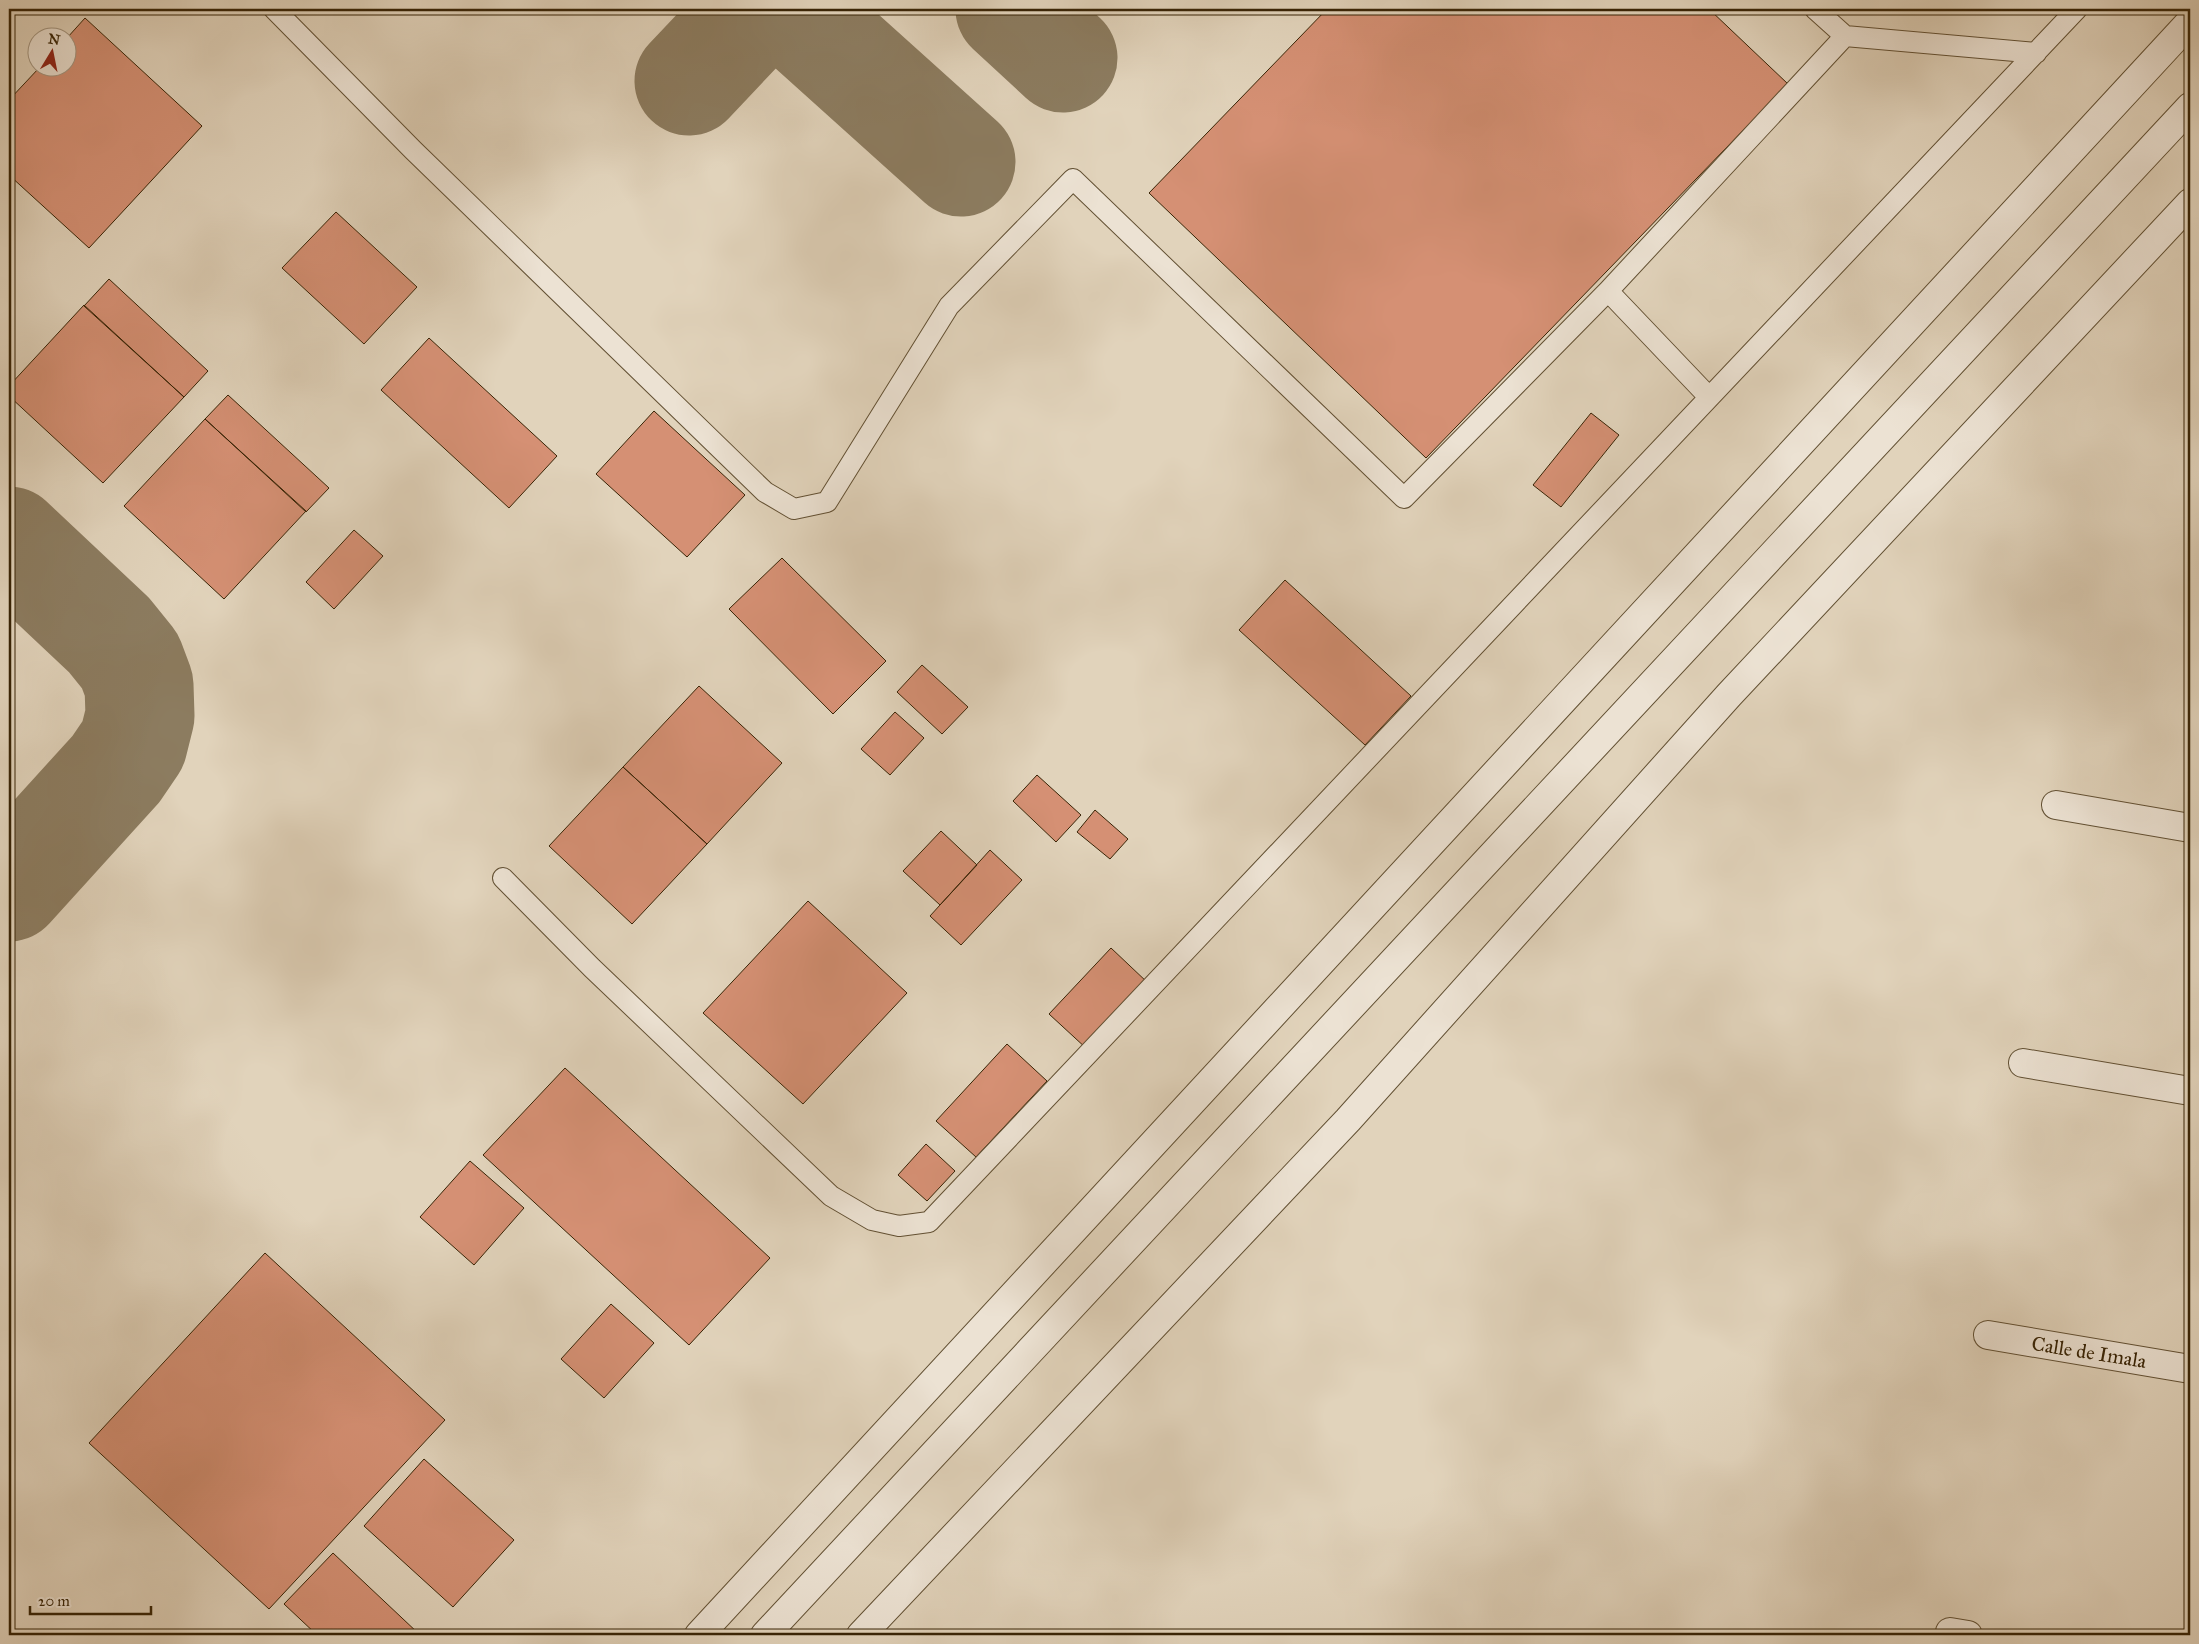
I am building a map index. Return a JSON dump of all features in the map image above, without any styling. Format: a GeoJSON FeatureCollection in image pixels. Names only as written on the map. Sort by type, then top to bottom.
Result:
{"type":"FeatureCollection","features":[{"type":"Feature","properties":{"kind":"street"},"geometry":{"type":"LineString","coordinates":[[698,1635],[2190,22]]}},
{"type":"Feature","properties":{"kind":"street"},"geometry":{"type":"LineString","coordinates":[[765,1635],[2190,107]]}},
{"type":"Feature","properties":{"kind":"street"},"geometry":{"type":"LineString","coordinates":[[860,1635],[1348,1120],[1729,695],[2190,203]]}},
{"type":"Feature","properties":{"kind":"street"},"geometry":{"type":"LineString","coordinates":[[2056,805],[2190,828]]}},
{"type":"Feature","properties":{"kind":"street"},"geometry":{"type":"LineString","coordinates":[[2023,1063],[2190,1091]]}},
{"type":"Feature","properties":{"kind":"street","name":"Calle de Imala"},"geometry":{"type":"LineString","coordinates":[[1988,1335],[2190,1368]]}},
{"type":"Feature","properties":{"kind":"lane"},"geometry":{"type":"LineString","coordinates":[[274,9],[412,150],[765,492],[794,509],[827,502],[949,306],[1073,179],[1404,498],[1608,291],[1845,36]]}},
{"type":"Feature","properties":{"kind":"lane"},"geometry":{"type":"LineString","coordinates":[[1815,9],[1845,36],[2036,53]]}},
{"type":"Feature","properties":{"kind":"lane"},"geometry":{"type":"LineString","coordinates":[[503,878],[592,968],[831,1196],[872,1220],[899,1226],[928,1222],[1708,396],[2077,9]]}},
{"type":"Feature","properties":{"kind":"lane"},"geometry":{"type":"LineString","coordinates":[[1608,291],[1708,396]]}},
{"type":"Feature","properties":{"kind":"building"},"geometry":{"type":"Polygon","coordinates":[[[1327,9],[1709,9],[1788,84],[1426,458],[1149,193],[1327,9]]]}},
{"type":"Feature","properties":{"kind":"building"},"geometry":{"type":"Polygon","coordinates":[[[85,18],[202,126],[89,248],[9,175],[9,100],[30,78],[78,78],[78,28],[76,28],[85,18]]]}},
{"type":"Feature","properties":{"kind":"building"},"geometry":{"type":"Polygon","coordinates":[[[336,212],[417,287],[364,344],[282,268],[336,212]]]}},
{"type":"Feature","properties":{"kind":"building"},"geometry":{"type":"Polygon","coordinates":[[[109,279],[208,371],[184,397],[84,306],[109,279]]]}},
{"type":"Feature","properties":{"kind":"building"},"geometry":{"type":"Polygon","coordinates":[[[84,305],[184,397],[103,483],[9,396],[9,386],[84,305]]]}},
{"type":"Feature","properties":{"kind":"building"},"geometry":{"type":"Polygon","coordinates":[[[429,338],[557,456],[509,508],[381,390],[429,338]]]}},
{"type":"Feature","properties":{"kind":"building"},"geometry":{"type":"Polygon","coordinates":[[[228,395],[329,488],[306,512],[205,419],[228,395]]]}},
{"type":"Feature","properties":{"kind":"building"},"geometry":{"type":"Polygon","coordinates":[[[654,411],[745,495],[687,557],[596,474],[654,411]]]}},
{"type":"Feature","properties":{"kind":"building"},"geometry":{"type":"Polygon","coordinates":[[[1591,413],[1619,435],[1561,507],[1533,485],[1591,413]]]}},
{"type":"Feature","properties":{"kind":"building"},"geometry":{"type":"Polygon","coordinates":[[[205,419],[306,511],[224,599],[124,506],[205,419]]]}},
{"type":"Feature","properties":{"kind":"building"},"geometry":{"type":"Polygon","coordinates":[[[354,530],[383,556],[334,609],[306,582],[354,530]]]}},
{"type":"Feature","properties":{"kind":"building"},"geometry":{"type":"Polygon","coordinates":[[[782,558],[886,661],[833,714],[729,609],[782,558]]]}},
{"type":"Feature","properties":{"kind":"building"},"geometry":{"type":"Polygon","coordinates":[[[1285,580],[1411,696],[1365,745],[1239,630],[1285,580]]]}},
{"type":"Feature","properties":{"kind":"building"},"geometry":{"type":"Polygon","coordinates":[[[922,665],[968,707],[942,734],[897,692],[922,665]]]}},
{"type":"Feature","properties":{"kind":"building"},"geometry":{"type":"Polygon","coordinates":[[[699,686],[782,763],[707,844],[623,767],[699,686]]]}},
{"type":"Feature","properties":{"kind":"building"},"geometry":{"type":"Polygon","coordinates":[[[895,712],[924,738],[890,775],[861,749],[895,712]]]}},
{"type":"Feature","properties":{"kind":"building"},"geometry":{"type":"Polygon","coordinates":[[[623,767],[707,844],[632,924],[549,846],[623,767]]]}},
{"type":"Feature","properties":{"kind":"building"},"geometry":{"type":"Polygon","coordinates":[[[1037,775],[1081,815],[1056,842],[1013,801],[1037,775]]]}},
{"type":"Feature","properties":{"kind":"building"},"geometry":{"type":"Polygon","coordinates":[[[1095,810],[1128,839],[1110,859],[1077,832],[1095,810]]]}},
{"type":"Feature","properties":{"kind":"building"},"geometry":{"type":"Polygon","coordinates":[[[941,831],[977,865],[940,905],[903,871],[941,831]]]}},
{"type":"Feature","properties":{"kind":"building"},"geometry":{"type":"Polygon","coordinates":[[[990,850],[1022,880],[961,945],[930,916],[990,850]]]}},
{"type":"Feature","properties":{"kind":"building"},"geometry":{"type":"Polygon","coordinates":[[[808,901],[907,993],[803,1104],[703,1013],[808,901]]]}},
{"type":"Feature","properties":{"kind":"building"},"geometry":{"type":"Polygon","coordinates":[[[1111,948],[1148,983],[1087,1049],[1049,1014],[1111,948]]]}},
{"type":"Feature","properties":{"kind":"building"},"geometry":{"type":"Polygon","coordinates":[[[1007,1044],[1047,1081],[976,1157],[936,1121],[1007,1044]]]}},
{"type":"Feature","properties":{"kind":"building"},"geometry":{"type":"Polygon","coordinates":[[[565,1068],[770,1258],[689,1345],[483,1155],[565,1068]]]}},
{"type":"Feature","properties":{"kind":"building"},"geometry":{"type":"Polygon","coordinates":[[[926,1144],[955,1171],[927,1201],[898,1175],[926,1144]]]}},
{"type":"Feature","properties":{"kind":"building"},"geometry":{"type":"Polygon","coordinates":[[[470,1161],[524,1208],[474,1265],[420,1217],[470,1161]]]}},
{"type":"Feature","properties":{"kind":"building"},"geometry":{"type":"Polygon","coordinates":[[[265,1253],[445,1420],[269,1609],[89,1443],[265,1253]]]}},
{"type":"Feature","properties":{"kind":"building"},"geometry":{"type":"Polygon","coordinates":[[[611,1304],[654,1343],[604,1398],[561,1359],[611,1304]]]}},
{"type":"Feature","properties":{"kind":"building"},"geometry":{"type":"Polygon","coordinates":[[[424,1459],[514,1540],[453,1607],[364,1526],[424,1459]]]}},
{"type":"Feature","properties":{"kind":"building"},"geometry":{"type":"Polygon","coordinates":[[[333,1553],[419,1634],[317,1635],[284,1604],[333,1553]]]}},
{"type":"Feature","properties":{"kind":"taxiway"},"geometry":{"type":"LineString","coordinates":[[689,81],[757,9]]}},
{"type":"Feature","properties":{"kind":"taxiway"},"geometry":{"type":"LineString","coordinates":[[791,9],[961,162]]}},
{"type":"Feature","properties":{"kind":"taxiway"},"geometry":{"type":"LineString","coordinates":[[1010,9],[1063,58]]}},
{"type":"Feature","properties":{"kind":"taxiway"},"geometry":{"type":"LineString","coordinates":[[9,541],[109,635],[130,661],[139,685],[140,716],[133,744],[116,769],[9,887]]}}]}
